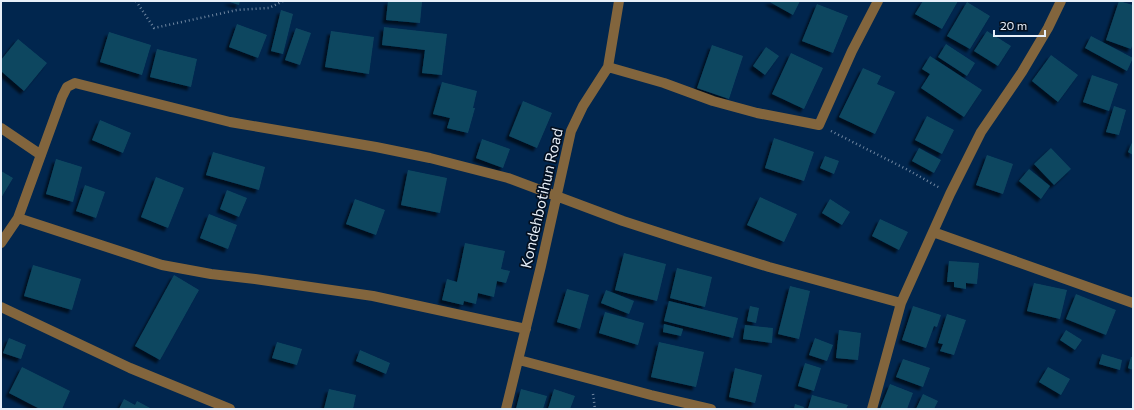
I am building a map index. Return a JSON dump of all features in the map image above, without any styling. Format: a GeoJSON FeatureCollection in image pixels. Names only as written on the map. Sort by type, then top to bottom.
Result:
{"type":"FeatureCollection","features":[{"type":"Feature","properties":{"kind":"street","name":"Kondehbotihun Road"},"geometry":{"type":"LineString","coordinates":[[506,409],[558,196],[571,131],[583,106],[608,67],[620,1]]}},
{"type":"Feature","properties":{"kind":"street"},"geometry":{"type":"LineString","coordinates":[[608,67],[664,83],[713,101],[757,113],[819,125],[852,51],[878,1]]}},
{"type":"Feature","properties":{"kind":"street"},"geometry":{"type":"LineString","coordinates":[[872,409],[901,303],[950,194],[981,132],[1022,72],[1048,28],[1061,1]]}},
{"type":"Feature","properties":{"kind":"street"},"geometry":{"type":"LineString","coordinates":[[1,243],[18,218],[62,97],[67,87],[75,83],[230,122],[376,147],[430,158],[508,178],[623,220],[695,244],[769,267],[901,303]]}},
{"type":"Feature","properties":{"kind":"street"},"geometry":{"type":"LineString","coordinates":[[1,128],[41,155]]}},
{"type":"Feature","properties":{"kind":"street"},"geometry":{"type":"LineString","coordinates":[[18,218],[162,265],[211,274],[373,296],[526,329]]}},
{"type":"Feature","properties":{"kind":"street"},"geometry":{"type":"LineString","coordinates":[[934,232],[1132,300]]}},
{"type":"Feature","properties":{"kind":"street"},"geometry":{"type":"LineString","coordinates":[[1,307],[130,368],[230,409]]}},
{"type":"Feature","properties":{"kind":"street"},"geometry":{"type":"LineString","coordinates":[[519,360],[651,395],[711,409]]}},
{"type":"Feature","properties":{"kind":"path"},"geometry":{"type":"LineString","coordinates":[[136,1],[154,28],[237,10],[269,8],[283,1]]}},
{"type":"Feature","properties":{"kind":"path"},"geometry":{"type":"LineString","coordinates":[[819,125],[908,170],[950,194]]}},
{"type":"Feature","properties":{"kind":"building"},"geometry":{"type":"Polygon","coordinates":[[[227,1],[240,1],[239,5],[227,1]]]}},
{"type":"Feature","properties":{"kind":"building"},"geometry":{"type":"Polygon","coordinates":[[[388,1],[422,2],[420,23],[386,20],[388,1]]]}},
{"type":"Feature","properties":{"kind":"building"},"geometry":{"type":"Polygon","coordinates":[[[768,1],[800,1],[793,15],[768,1]]]}},
{"type":"Feature","properties":{"kind":"building"},"geometry":{"type":"Polygon","coordinates":[[[923,1],[958,1],[942,29],[915,14],[923,1]]]}},
{"type":"Feature","properties":{"kind":"building"},"geometry":{"type":"Polygon","coordinates":[[[1119,1],[1133,5],[1133,43],[1131,49],[1106,40],[1119,1]]]}},
{"type":"Feature","properties":{"kind":"building"},"geometry":{"type":"Polygon","coordinates":[[[967,2],[990,16],[970,49],[947,36],[967,2]]]}},
{"type":"Feature","properties":{"kind":"building"},"geometry":{"type":"Polygon","coordinates":[[[817,4],[848,16],[833,53],[802,41],[817,4]]]}},
{"type":"Feature","properties":{"kind":"building"},"geometry":{"type":"Polygon","coordinates":[[[281,10],[293,14],[283,54],[271,51],[281,10]]]}},
{"type":"Feature","properties":{"kind":"building"},"geometry":{"type":"Polygon","coordinates":[[[237,24],[267,35],[258,58],[229,47],[237,24]]]}},
{"type":"Feature","properties":{"kind":"building"},"geometry":{"type":"Polygon","coordinates":[[[384,27],[447,34],[442,75],[422,73],[425,50],[382,45],[384,27]]]}},
{"type":"Feature","properties":{"kind":"building"},"geometry":{"type":"Polygon","coordinates":[[[296,28],[311,33],[300,65],[285,60],[296,28]]]}},
{"type":"Feature","properties":{"kind":"building"},"geometry":{"type":"Polygon","coordinates":[[[331,31],[374,37],[369,74],[325,67],[331,31]]]}},
{"type":"Feature","properties":{"kind":"building"},"geometry":{"type":"Polygon","coordinates":[[[987,31],[1011,46],[998,66],[974,51],[987,31]]]}},
{"type":"Feature","properties":{"kind":"building"},"geometry":{"type":"Polygon","coordinates":[[[109,32],[151,45],[142,75],[100,62],[109,32]]]}},
{"type":"Feature","properties":{"kind":"building"},"geometry":{"type":"Polygon","coordinates":[[[1091,36],[1133,58],[1127,71],[1085,48],[1091,36]]]}},
{"type":"Feature","properties":{"kind":"building"},"geometry":{"type":"Polygon","coordinates":[[[18,39],[47,63],[24,91],[1,71],[1,60],[18,39]]]}},
{"type":"Feature","properties":{"kind":"building"},"geometry":{"type":"Polygon","coordinates":[[[946,44],[975,63],[967,76],[938,57],[946,44]]]}},
{"type":"Feature","properties":{"kind":"building"},"geometry":{"type":"Polygon","coordinates":[[[712,45],[743,56],[729,99],[697,88],[712,45]]]}},
{"type":"Feature","properties":{"kind":"building"},"geometry":{"type":"Polygon","coordinates":[[[766,47],[779,56],[765,75],[753,66],[766,47]]]}},
{"type":"Feature","properties":{"kind":"building"},"geometry":{"type":"Polygon","coordinates":[[[157,49],[197,59],[191,87],[150,77],[157,49]]]}},
{"type":"Feature","properties":{"kind":"building"},"geometry":{"type":"Polygon","coordinates":[[[791,53],[823,68],[804,109],[772,94],[791,53]]]}},
{"type":"Feature","properties":{"kind":"building"},"geometry":{"type":"Polygon","coordinates":[[[1051,55],[1078,75],[1058,102],[1032,81],[1051,55]]]}},
{"type":"Feature","properties":{"kind":"building"},"geometry":{"type":"Polygon","coordinates":[[[930,56],[982,90],[964,117],[921,88],[930,74],[922,69],[930,56]]]}},
{"type":"Feature","properties":{"kind":"building"},"geometry":{"type":"Polygon","coordinates":[[[863,68],[881,76],[877,84],[895,92],[875,134],[839,117],[863,68]]]}},
{"type":"Feature","properties":{"kind":"building"},"geometry":{"type":"Polygon","coordinates":[[[1092,75],[1118,84],[1109,111],[1083,102],[1092,75]]]}},
{"type":"Feature","properties":{"kind":"building"},"geometry":{"type":"Polygon","coordinates":[[[442,82],[477,91],[473,108],[475,108],[468,133],[447,128],[450,118],[433,114],[442,82]]]}},
{"type":"Feature","properties":{"kind":"building"},"geometry":{"type":"Polygon","coordinates":[[[523,101],[552,113],[537,148],[509,136],[523,101]]]}},
{"type":"Feature","properties":{"kind":"building"},"geometry":{"type":"Polygon","coordinates":[[[1114,106],[1126,110],[1119,135],[1106,132],[1114,106]]]}},
{"type":"Feature","properties":{"kind":"building"},"geometry":{"type":"Polygon","coordinates":[[[927,116],[954,130],[942,154],[915,140],[927,116]]]}},
{"type":"Feature","properties":{"kind":"building"},"geometry":{"type":"Polygon","coordinates":[[[100,120],[131,133],[123,153],[92,140],[100,120]]]}},
{"type":"Feature","properties":{"kind":"building"},"geometry":{"type":"Polygon","coordinates":[[[774,138],[814,152],[804,181],[765,168],[774,138]]]}},
{"type":"Feature","properties":{"kind":"building"},"geometry":{"type":"Polygon","coordinates":[[[482,139],[510,149],[503,168],[476,158],[482,139]]]}},
{"type":"Feature","properties":{"kind":"building"},"geometry":{"type":"Polygon","coordinates":[[[1133,140],[1133,155],[1128,152],[1133,140]]]}},
{"type":"Feature","properties":{"kind":"building"},"geometry":{"type":"Polygon","coordinates":[[[919,148],[941,160],[934,173],[912,161],[919,148]]]}},
{"type":"Feature","properties":{"kind":"building"},"geometry":{"type":"Polygon","coordinates":[[[1051,148],[1071,169],[1054,185],[1034,164],[1051,148]]]}},
{"type":"Feature","properties":{"kind":"building"},"geometry":{"type":"Polygon","coordinates":[[[213,152],[265,167],[259,190],[206,175],[213,152]]]}},
{"type":"Feature","properties":{"kind":"building"},"geometry":{"type":"Polygon","coordinates":[[[987,155],[1013,164],[1003,194],[976,185],[987,155]]]}},
{"type":"Feature","properties":{"kind":"building"},"geometry":{"type":"Polygon","coordinates":[[[825,156],[839,161],[834,174],[820,168],[825,156]]]}},
{"type":"Feature","properties":{"kind":"building"},"geometry":{"type":"Polygon","coordinates":[[[56,159],[82,167],[73,202],[46,194],[56,159]]]}},
{"type":"Feature","properties":{"kind":"building"},"geometry":{"type":"Polygon","coordinates":[[[1029,169],[1050,186],[1041,199],[1019,181],[1029,169]]]}},
{"type":"Feature","properties":{"kind":"building"},"geometry":{"type":"Polygon","coordinates":[[[408,170],[447,178],[440,213],[401,205],[408,170]]]}},
{"type":"Feature","properties":{"kind":"building"},"geometry":{"type":"Polygon","coordinates":[[[1,171],[13,178],[1,198],[1,171]]]}},
{"type":"Feature","properties":{"kind":"building"},"geometry":{"type":"Polygon","coordinates":[[[156,177],[184,188],[168,228],[141,217],[156,177]]]}},
{"type":"Feature","properties":{"kind":"building"},"geometry":{"type":"Polygon","coordinates":[[[85,185],[105,192],[96,218],[76,211],[85,185]]]}},
{"type":"Feature","properties":{"kind":"building"},"geometry":{"type":"Polygon","coordinates":[[[227,190],[247,198],[239,217],[220,209],[227,190]]]}},
{"type":"Feature","properties":{"kind":"building"},"geometry":{"type":"Polygon","coordinates":[[[760,197],[797,214],[784,242],[747,225],[760,197]]]}},
{"type":"Feature","properties":{"kind":"building"},"geometry":{"type":"Polygon","coordinates":[[[355,199],[385,210],[376,235],[346,224],[355,199]]]}},
{"type":"Feature","properties":{"kind":"building"},"geometry":{"type":"Polygon","coordinates":[[[830,199],[850,212],[842,225],[822,213],[830,199]]]}},
{"type":"Feature","properties":{"kind":"building"},"geometry":{"type":"Polygon","coordinates":[[[209,214],[237,225],[228,249],[200,238],[209,214]]]}},
{"type":"Feature","properties":{"kind":"building"},"geometry":{"type":"Polygon","coordinates":[[[880,219],[908,232],[899,250],[872,236],[880,219]]]}},
{"type":"Feature","properties":{"kind":"building"},"geometry":{"type":"Polygon","coordinates":[[[465,243],[505,251],[501,269],[510,271],[506,283],[497,281],[494,297],[478,293],[476,304],[464,301],[463,305],[442,300],[447,279],[457,282],[465,243]]]}},
{"type":"Feature","properties":{"kind":"building"},"geometry":{"type":"Polygon","coordinates":[[[624,253],[666,264],[657,301],[615,290],[624,253]]]}},
{"type":"Feature","properties":{"kind":"building"},"geometry":{"type":"Polygon","coordinates":[[[949,261],[979,263],[977,284],[966,283],[966,289],[954,287],[954,282],[947,282],[949,261]]]}},
{"type":"Feature","properties":{"kind":"building"},"geometry":{"type":"Polygon","coordinates":[[[33,265],[81,279],[72,310],[24,296],[33,265]]]}},
{"type":"Feature","properties":{"kind":"building"},"geometry":{"type":"Polygon","coordinates":[[[677,268],[712,277],[705,307],[670,298],[677,268]]]}},
{"type":"Feature","properties":{"kind":"building"},"geometry":{"type":"Polygon","coordinates":[[[174,275],[199,290],[160,360],[135,346],[174,275]]]}},
{"type":"Feature","properties":{"kind":"building"},"geometry":{"type":"Polygon","coordinates":[[[1034,283],[1067,290],[1060,319],[1027,311],[1034,283]]]}},
{"type":"Feature","properties":{"kind":"building"},"geometry":{"type":"Polygon","coordinates":[[[790,286],[810,291],[799,339],[778,334],[790,286]]]}},
{"type":"Feature","properties":{"kind":"building"},"geometry":{"type":"Polygon","coordinates":[[[567,289],[589,295],[580,329],[557,322],[567,289]]]}},
{"type":"Feature","properties":{"kind":"building"},"geometry":{"type":"Polygon","coordinates":[[[606,290],[634,301],[629,314],[601,303],[606,290]]]}},
{"type":"Feature","properties":{"kind":"building"},"geometry":{"type":"Polygon","coordinates":[[[1076,294],[1116,310],[1106,335],[1066,319],[1076,294]]]}},
{"type":"Feature","properties":{"kind":"building"},"geometry":{"type":"Polygon","coordinates":[[[669,301],[738,318],[733,338],[664,321],[669,301]]]}},
{"type":"Feature","properties":{"kind":"building"},"geometry":{"type":"Polygon","coordinates":[[[750,306],[759,308],[756,323],[747,321],[750,306]]]}},
{"type":"Feature","properties":{"kind":"building"},"geometry":{"type":"Polygon","coordinates":[[[913,306],[941,315],[937,327],[934,326],[926,348],[902,340],[913,306]]]}},
{"type":"Feature","properties":{"kind":"building"},"geometry":{"type":"Polygon","coordinates":[[[605,312],[644,323],[638,345],[599,333],[605,312]]]}},
{"type":"Feature","properties":{"kind":"building"},"geometry":{"type":"Polygon","coordinates":[[[947,314],[966,320],[954,355],[940,351],[943,344],[938,343],[947,314]]]}},
{"type":"Feature","properties":{"kind":"building"},"geometry":{"type":"Polygon","coordinates":[[[664,324],[683,329],[681,336],[663,332],[664,324]]]}},
{"type":"Feature","properties":{"kind":"building"},"geometry":{"type":"Polygon","coordinates":[[[745,325],[773,328],[772,343],[743,339],[745,325]]]}},
{"type":"Feature","properties":{"kind":"building"},"geometry":{"type":"Polygon","coordinates":[[[839,330],[861,333],[858,360],[836,358],[839,330]]]}},
{"type":"Feature","properties":{"kind":"building"},"geometry":{"type":"Polygon","coordinates":[[[1066,330],[1082,340],[1075,350],[1060,340],[1066,330]]]}},
{"type":"Feature","properties":{"kind":"building"},"geometry":{"type":"Polygon","coordinates":[[[9,338],[26,345],[21,359],[3,353],[9,338]]]}},
{"type":"Feature","properties":{"kind":"building"},"geometry":{"type":"Polygon","coordinates":[[[815,338],[833,345],[827,361],[809,355],[815,338]]]}},
{"type":"Feature","properties":{"kind":"building"},"geometry":{"type":"Polygon","coordinates":[[[277,342],[302,349],[297,365],[272,358],[277,342]]]}},
{"type":"Feature","properties":{"kind":"building"},"geometry":{"type":"Polygon","coordinates":[[[659,342],[704,352],[696,387],[651,377],[659,342]]]}},
{"type":"Feature","properties":{"kind":"building"},"geometry":{"type":"Polygon","coordinates":[[[360,350],[390,363],[386,374],[356,361],[360,350]]]}},
{"type":"Feature","properties":{"kind":"building"},"geometry":{"type":"Polygon","coordinates":[[[1102,354],[1122,360],[1120,370],[1099,364],[1102,354]]]}},
{"type":"Feature","properties":{"kind":"building"},"geometry":{"type":"Polygon","coordinates":[[[1131,357],[1133,357],[1133,370],[1128,368],[1131,357]]]}},
{"type":"Feature","properties":{"kind":"building"},"geometry":{"type":"Polygon","coordinates":[[[903,359],[930,368],[923,387],[896,377],[903,359]]]}},
{"type":"Feature","properties":{"kind":"building"},"geometry":{"type":"Polygon","coordinates":[[[805,363],[821,368],[814,391],[798,386],[805,363]]]}},
{"type":"Feature","properties":{"kind":"building"},"geometry":{"type":"Polygon","coordinates":[[[22,367],[70,391],[62,409],[40,409],[9,393],[22,367]]]}},
{"type":"Feature","properties":{"kind":"building"},"geometry":{"type":"Polygon","coordinates":[[[1048,367],[1070,379],[1061,395],[1039,382],[1048,367]]]}},
{"type":"Feature","properties":{"kind":"building"},"geometry":{"type":"Polygon","coordinates":[[[735,368],[762,375],[755,403],[729,397],[735,368]]]}},
{"type":"Feature","properties":{"kind":"building"},"geometry":{"type":"Polygon","coordinates":[[[890,384],[913,393],[907,409],[880,409],[890,384]]]}},
{"type":"Feature","properties":{"kind":"building"},"geometry":{"type":"Polygon","coordinates":[[[329,389],[356,395],[353,409],[324,409],[329,389]]]}},
{"type":"Feature","properties":{"kind":"building"},"geometry":{"type":"Polygon","coordinates":[[[521,389],[547,396],[543,409],[516,409],[521,389]]]}},
{"type":"Feature","properties":{"kind":"building"},"geometry":{"type":"Polygon","coordinates":[[[554,389],[575,396],[570,409],[548,409],[554,389]]]}},
{"type":"Feature","properties":{"kind":"building"},"geometry":{"type":"Polygon","coordinates":[[[923,394],[938,401],[934,409],[916,409],[923,394]]]}},
{"type":"Feature","properties":{"kind":"building"},"geometry":{"type":"Polygon","coordinates":[[[812,395],[848,405],[846,409],[808,409],[812,395]]]}},
{"type":"Feature","properties":{"kind":"building"},"geometry":{"type":"Polygon","coordinates":[[[124,399],[135,405],[137,401],[152,409],[119,409],[124,399]]]}},
{"type":"Feature","properties":{"kind":"building"},"geometry":{"type":"Polygon","coordinates":[[[795,404],[804,407],[803,409],[794,409],[795,404]]]}}]}
